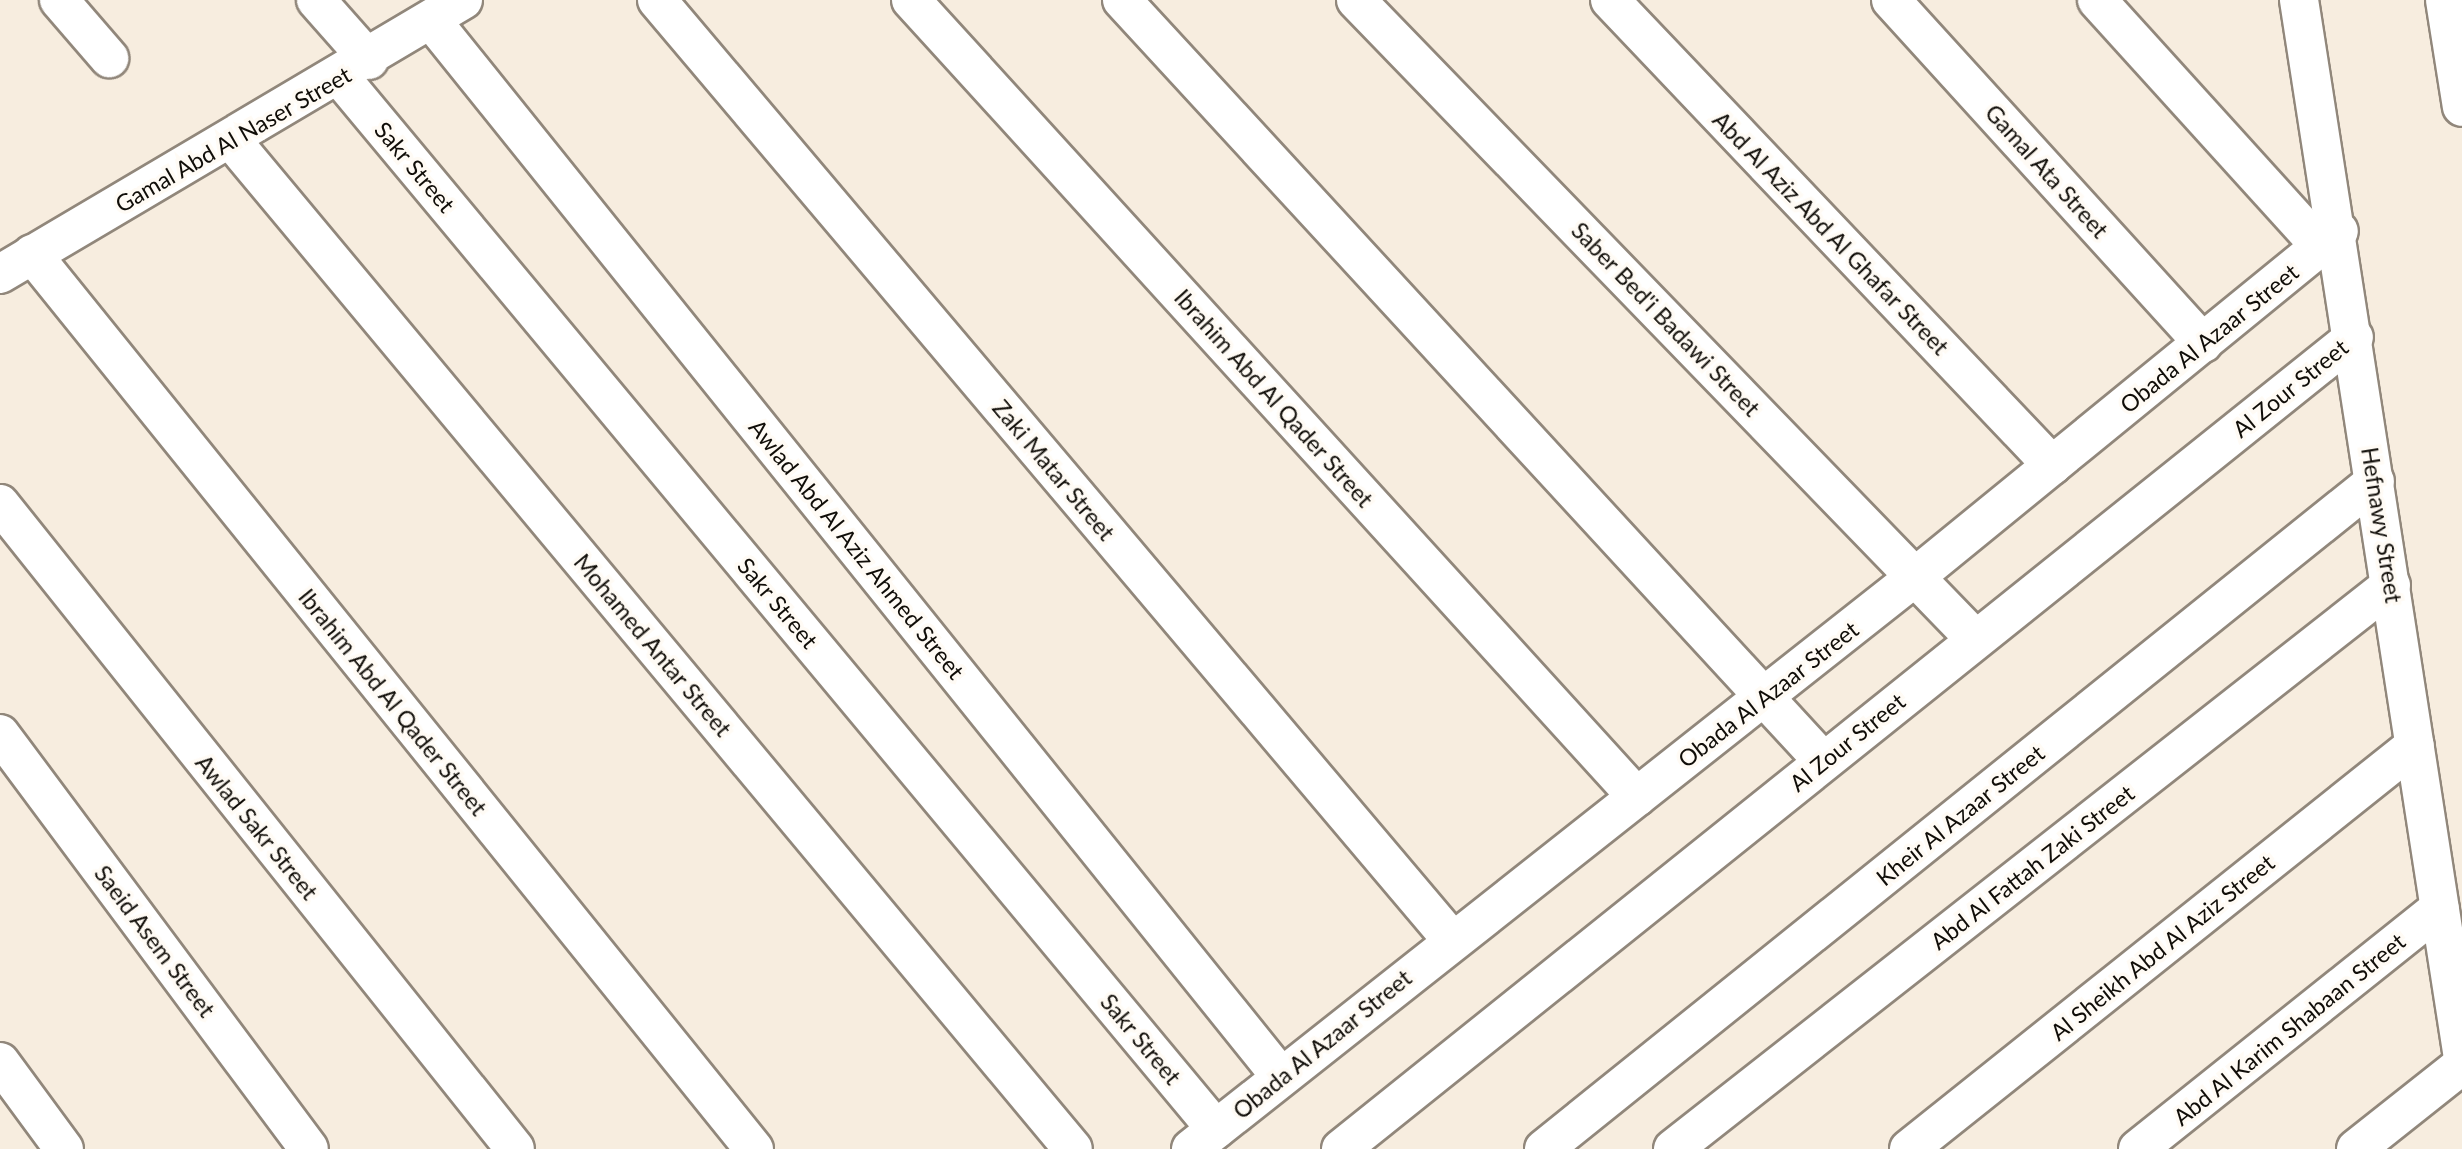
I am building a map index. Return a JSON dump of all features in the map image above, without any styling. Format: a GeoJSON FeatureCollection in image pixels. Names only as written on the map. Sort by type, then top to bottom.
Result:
{"type":"FeatureCollection","features":[{"type":"Feature","properties":{"kind":"street"},"geometry":{"type":"LineString","coordinates":[[59,0],[108,58]]}},
{"type":"Feature","properties":{"kind":"street","name":"Sakr Street"},"geometry":{"type":"LineString","coordinates":[[316,0],[354,69],[1203,1139]]}},
{"type":"Feature","properties":{"kind":"street","name":"Gamal Abd Al Naser Street"},"geometry":{"type":"LineString","coordinates":[[0,274],[233,142],[463,0]]}},
{"type":"Feature","properties":{"kind":"street","name":"Zaki Matar Street"},"geometry":{"type":"LineString","coordinates":[[657,0],[1452,940]]}},
{"type":"Feature","properties":{"kind":"street","name":"Ibrahim Abd Al Qader Street"},"geometry":{"type":"LineString","coordinates":[[911,0],[1637,797]]}},
{"type":"Feature","properties":{"kind":"street"},"geometry":{"type":"LineString","coordinates":[[1122,0],[1823,761]]}},
{"type":"Feature","properties":{"kind":"street","name":"Saber Bed'i Badawi Street"},"geometry":{"type":"LineString","coordinates":[[1356,0],[1975,639]]}},
{"type":"Feature","properties":{"kind":"street","name":"Abd Al Aziz Abd Al Ghafar Street"},"geometry":{"type":"LineString","coordinates":[[1610,0],[2052,465]]}},
{"type":"Feature","properties":{"kind":"street","name":"Gamal Ata Street"},"geometry":{"type":"LineString","coordinates":[[1891,0],[2203,343]]}},
{"type":"Feature","properties":{"kind":"street"},"geometry":{"type":"LineString","coordinates":[[2097,0],[2330,240]]}},
{"type":"Feature","properties":{"kind":"street"},"geometry":{"type":"LineString","coordinates":[[2274,0],[2302,17]]}},
{"type":"Feature","properties":{"kind":"street"},"geometry":{"type":"LineString","coordinates":[[2445,0],[2462,107]]}},
{"type":"Feature","properties":{"kind":"street","name":"Hefnawy Street"},"geometry":{"type":"LineString","coordinates":[[2302,17],[2330,240],[2354,337],[2462,1052]]}},
{"type":"Feature","properties":{"kind":"street","name":"Awlad Abd Al Aziz Ahmed Street"},"geometry":{"type":"LineString","coordinates":[[432,21],[1281,1077]]}},
{"type":"Feature","properties":{"kind":"street","name":"Mohamed Antar Street"},"geometry":{"type":"LineString","coordinates":[[233,142],[1073,1149]]}},
{"type":"Feature","properties":{"kind":"street","name":"Obada Al Azaar Street"},"geometry":{"type":"LineString","coordinates":[[1203,1139],[1452,940],[1765,698],[2330,240]]}},
{"type":"Feature","properties":{"kind":"street","name":"Ibrahim Abd Al Qader Street"},"geometry":{"type":"LineString","coordinates":[[32,254],[754,1149]]}},
{"type":"Feature","properties":{"kind":"street","name":"Al Zour Street"},"geometry":{"type":"LineString","coordinates":[[1341,1149],[2354,337]]}},
{"type":"Feature","properties":{"kind":"street","name":"Kheir Al Azaar Street"},"geometry":{"type":"LineString","coordinates":[[1544,1149],[2375,481]]}},
{"type":"Feature","properties":{"kind":"street","name":"Awlad Sakr Street"},"geometry":{"type":"LineString","coordinates":[[0,505],[515,1149]]}},
{"type":"Feature","properties":{"kind":"street","name":"Abd Al Fattah Zaki Street"},"geometry":{"type":"LineString","coordinates":[[1673,1149],[2391,585]]}},
{"type":"Feature","properties":{"kind":"street","name":"Saeid Asem Street"},"geometry":{"type":"LineString","coordinates":[[0,734],[309,1149]]}},
{"type":"Feature","properties":{"kind":"street","name":"Al Sheikh Abd Al Aziz Street"},"geometry":{"type":"LineString","coordinates":[[1909,1149],[2415,745]]}},
{"type":"Feature","properties":{"kind":"street","name":"Abd Al Karim Shabaan Street"},"geometry":{"type":"LineString","coordinates":[[2138,1149],[2440,908]]}},
{"type":"Feature","properties":{"kind":"street"},"geometry":{"type":"LineString","coordinates":[[0,1062],[64,1149]]}},
{"type":"Feature","properties":{"kind":"street"},"geometry":{"type":"LineString","coordinates":[[2356,1149],[2462,1065]]}}]}
